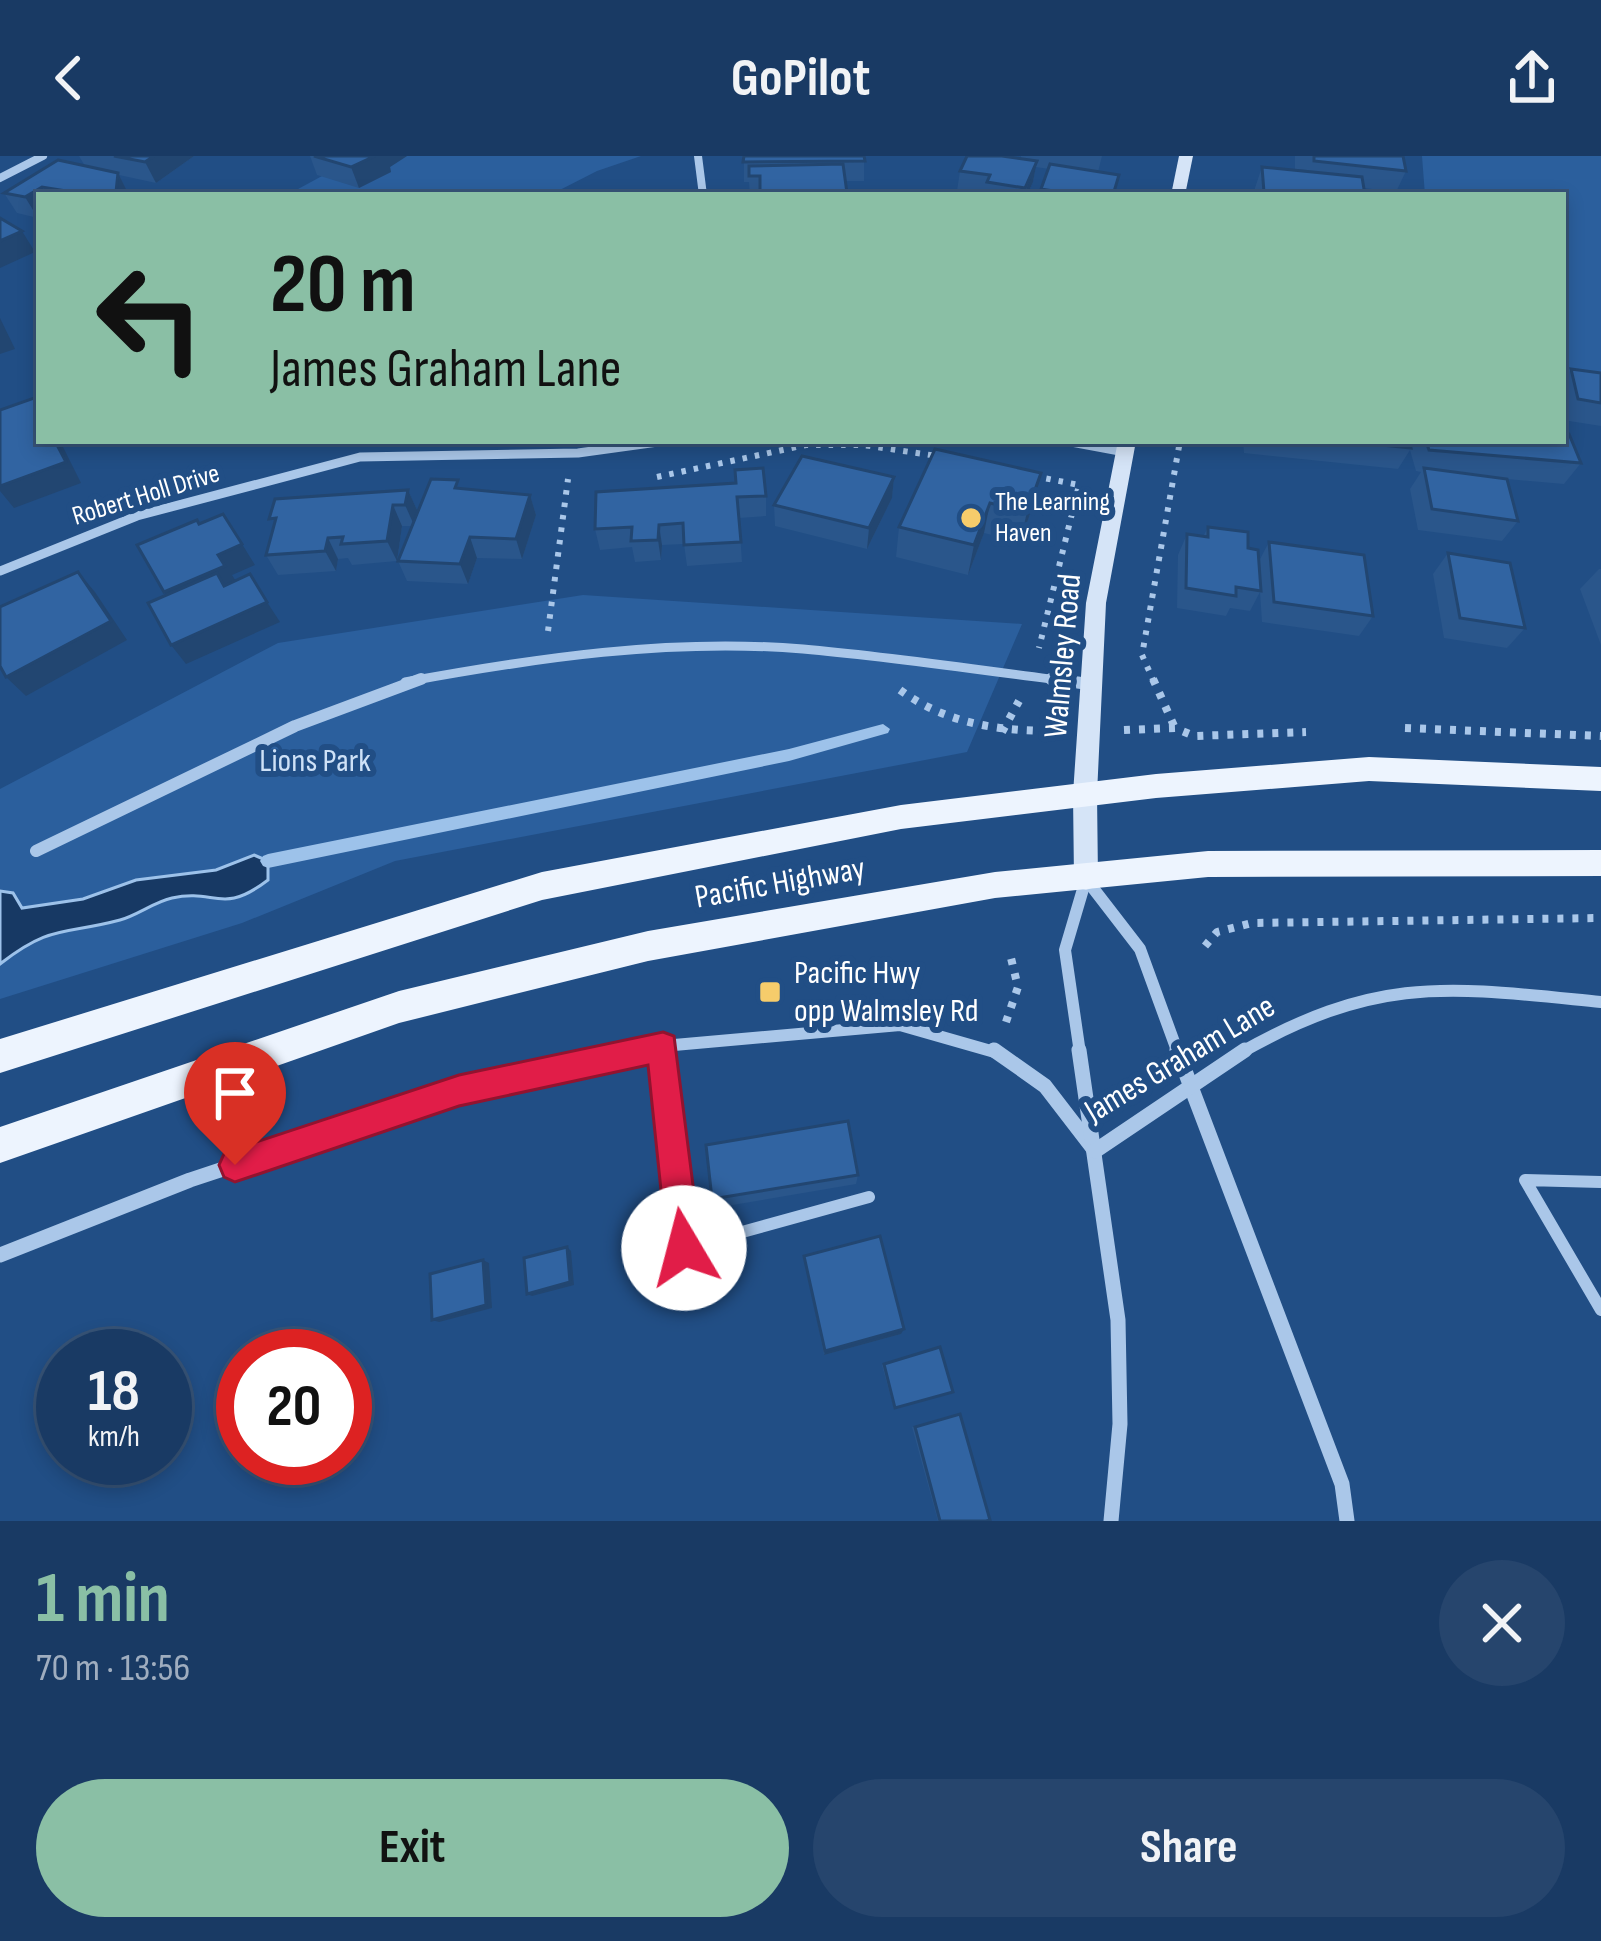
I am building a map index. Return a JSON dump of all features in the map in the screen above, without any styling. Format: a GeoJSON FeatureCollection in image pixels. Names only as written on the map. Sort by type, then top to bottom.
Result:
{"type":"FeatureCollection","features":[{"type":"Feature","properties":{"kind":"main road","name":"Pacific Highway"},"geometry":{"type":"LineString","coordinates":[[0,1056],[542,886],[901,817],[1085,794],[1369,769],[1601,779]]}},
{"type":"Feature","properties":{"kind":"main road","name":"Pacific Highway"},"geometry":{"type":"LineString","coordinates":[[0,1145],[399,1007],[625,951],[995,886],[1236,862],[1601,863]]}},
{"type":"Feature","properties":{"kind":"street"},"geometry":{"type":"LineString","coordinates":[[0,178],[43,156]]}},
{"type":"Feature","properties":{"kind":"street"},"geometry":{"type":"LineString","coordinates":[[698,156],[703,192]]}},
{"type":"Feature","properties":{"kind":"street"},"geometry":{"type":"LineString","coordinates":[[1179,192],[1186,156]]}},
{"type":"Feature","properties":{"kind":"street","name":"Robert Holl Drive"},"geometry":{"type":"LineString","coordinates":[[0,571],[137,516],[360,457],[578,453],[643,444]]}},
{"type":"Feature","properties":{"kind":"street","name":"Walmsley Road"},"geometry":{"type":"LineString","coordinates":[[1086,880],[1085,794],[1096,603],[1126,446]]}},
{"type":"Feature","properties":{"kind":"street"},"geometry":{"type":"LineString","coordinates":[[36,851],[295,726],[401,682],[546,656],[673,646],[887,656],[1090,684]]}},
{"type":"Feature","properties":{"kind":"street"},"geometry":{"type":"LineString","coordinates":[[1086,880],[1140,949],[1247,1244],[1342,1484],[1347,1521]]}},
{"type":"Feature","properties":{"kind":"street"},"geometry":{"type":"LineString","coordinates":[[1086,880],[1065,950],[1118,1320],[1120,1424],[1111,1521]]}},
{"type":"Feature","properties":{"kind":"street","name":"James Graham Lane"},"geometry":{"type":"LineString","coordinates":[[0,1255],[190,1180],[459,1090],[663,1046],[900,1025],[991,1048],[1045,1087],[1095,1151],[1192,1082],[1304,1020],[1387,992],[1494,992],[1601,1002]]}},
{"type":"Feature","properties":{"kind":"lane"},"geometry":{"type":"LineString","coordinates":[[663,1046],[665,1111],[684,1248],[869,1197]]}},
{"type":"Feature","properties":{"kind":"lane"},"geometry":{"type":"LineString","coordinates":[[1601,1182],[1525,1180],[1601,1310]]}},
{"type":"Feature","properties":{"kind":"path"},"geometry":{"type":"LineString","coordinates":[[1175,728],[1142,656],[1179,444]]}},
{"type":"Feature","properties":{"kind":"path"},"geometry":{"type":"LineString","coordinates":[[652,478],[695,474],[789,448],[878,445],[945,458]]}},
{"type":"Feature","properties":{"kind":"path"},"geometry":{"type":"LineString","coordinates":[[546,656],[566,484],[578,453]]}},
{"type":"Feature","properties":{"kind":"path"},"geometry":{"type":"LineString","coordinates":[[1012,471],[1078,485],[1032,677]]}},
{"type":"Feature","properties":{"kind":"path"},"geometry":{"type":"LineString","coordinates":[[566,484],[588,482]]}},
{"type":"Feature","properties":{"kind":"path"},"geometry":{"type":"LineString","coordinates":[[887,656],[891,684],[913,701],[945,717],[1002,732]]}},
{"type":"Feature","properties":{"kind":"path"},"geometry":{"type":"LineString","coordinates":[[1205,946],[1217,932],[1252,923],[1601,919]]}},
{"type":"Feature","properties":{"kind":"path"},"geometry":{"type":"LineString","coordinates":[[991,1048],[1018,987],[1010,955]]}},
{"type":"Feature","properties":{"kind":"green space"},"geometry":{"type":"Polygon","coordinates":[[[359,156],[641,156],[556,192],[293,192],[359,156]]]}},
{"type":"Feature","properties":{"kind":"green space"},"geometry":{"type":"Polygon","coordinates":[[[1422,156],[1601,156],[1601,374],[1566,375],[1566,192],[1425,192],[1422,156]]]}},
{"type":"Feature","properties":{"kind":"green space","name":"Lions Park"},"geometry":{"type":"Polygon","coordinates":[[[583,595],[1022,624],[967,752],[395,861],[242,923],[0,999],[0,789],[278,643],[583,595]]]}},
{"type":"Feature","properties":{"kind":"shaded area"},"geometry":{"type":"Polygon","coordinates":[[[254,855],[268,861],[268,880],[239,897],[172,898],[120,920],[46,936],[0,964],[0,891],[13,893],[22,908],[83,899],[136,880],[216,870],[254,855]]]}},
{"type":"Feature","properties":{"kind":"building"},"geometry":{"type":"Polygon","coordinates":[[[114,156],[154,156],[145,162],[114,156]]]}},
{"type":"Feature","properties":{"kind":"building"},"geometry":{"type":"Polygon","coordinates":[[[314,156],[375,156],[351,167],[314,156]]]}},
{"type":"Feature","properties":{"kind":"building"},"geometry":{"type":"Polygon","coordinates":[[[744,156],[864,156],[865,161],[743,162],[744,156]]]}},
{"type":"Feature","properties":{"kind":"building"},"geometry":{"type":"Polygon","coordinates":[[[967,156],[1037,161],[1025,188],[987,182],[990,175],[960,171],[967,156]]]}},
{"type":"Feature","properties":{"kind":"building"},"geometry":{"type":"Polygon","coordinates":[[[1314,156],[1403,156],[1406,171],[1314,161],[1314,156]]]}},
{"type":"Feature","properties":{"kind":"building"},"geometry":{"type":"Polygon","coordinates":[[[58,160],[118,173],[116,192],[42,187],[25,197],[4,193],[58,160]]]}},
{"type":"Feature","properties":{"kind":"building"},"geometry":{"type":"Polygon","coordinates":[[[843,164],[847,192],[760,192],[760,176],[749,176],[749,166],[843,164]]]}},
{"type":"Feature","properties":{"kind":"building"},"geometry":{"type":"Polygon","coordinates":[[[1050,164],[1119,175],[1114,192],[1041,189],[1050,164]]]}},
{"type":"Feature","properties":{"kind":"building"},"geometry":{"type":"Polygon","coordinates":[[[1262,167],[1362,177],[1364,192],[1264,192],[1262,167]]]}},
{"type":"Feature","properties":{"kind":"building"},"geometry":{"type":"Polygon","coordinates":[[[0,218],[22,231],[0,241],[0,218]]]}},
{"type":"Feature","properties":{"kind":"building"},"geometry":{"type":"Polygon","coordinates":[[[1571,369],[1601,373],[1601,403],[1578,399],[1571,369]]]}},
{"type":"Feature","properties":{"kind":"building"},"geometry":{"type":"Polygon","coordinates":[[[34,398],[36,444],[57,444],[66,462],[0,486],[0,410],[34,398]]]}},
{"type":"Feature","properties":{"kind":"building"},"geometry":{"type":"Polygon","coordinates":[[[1569,434],[1581,463],[1429,450],[1427,444],[1566,444],[1569,434]]]}},
{"type":"Feature","properties":{"kind":"building"},"geometry":{"type":"Polygon","coordinates":[[[935,449],[1041,473],[1027,512],[990,503],[974,545],[899,527],[935,449]]]}},
{"type":"Feature","properties":{"kind":"building"},"geometry":{"type":"Polygon","coordinates":[[[802,456],[894,477],[869,528],[774,505],[802,456]]]}},
{"type":"Feature","properties":{"kind":"building"},"geometry":{"type":"Polygon","coordinates":[[[763,468],[766,496],[737,497],[741,542],[684,545],[683,523],[659,525],[658,540],[631,541],[632,527],[595,529],[596,492],[736,483],[735,470],[763,468]]]}},
{"type":"Feature","properties":{"kind":"building"},"geometry":{"type":"Polygon","coordinates":[[[1424,468],[1507,479],[1518,521],[1432,509],[1424,468]]]}},
{"type":"Feature","properties":{"kind":"building"},"geometry":{"type":"Polygon","coordinates":[[[431,479],[458,480],[455,488],[530,495],[516,539],[470,537],[460,564],[398,561],[431,479]]]}},
{"type":"Feature","properties":{"kind":"building"},"geometry":{"type":"Polygon","coordinates":[[[408,490],[405,505],[393,505],[387,541],[341,544],[343,537],[328,538],[325,551],[266,555],[276,518],[269,519],[275,499],[408,490]]]}},
{"type":"Feature","properties":{"kind":"building"},"geometry":{"type":"Polygon","coordinates":[[[223,514],[242,544],[218,555],[225,566],[164,592],[137,545],[223,514]]]}},
{"type":"Feature","properties":{"kind":"building"},"geometry":{"type":"Polygon","coordinates":[[[1208,527],[1248,532],[1248,548],[1258,550],[1261,591],[1236,587],[1236,596],[1186,588],[1187,534],[1208,537],[1208,527]]]}},
{"type":"Feature","properties":{"kind":"building"},"geometry":{"type":"Polygon","coordinates":[[[1269,542],[1364,555],[1373,616],[1274,602],[1269,542]]]}},
{"type":"Feature","properties":{"kind":"building"},"geometry":{"type":"Polygon","coordinates":[[[1448,553],[1510,563],[1525,628],[1460,618],[1448,553]]]}},
{"type":"Feature","properties":{"kind":"building"},"geometry":{"type":"Polygon","coordinates":[[[78,572],[111,621],[6,677],[0,666],[0,607],[78,572]]]}},
{"type":"Feature","properties":{"kind":"building"},"geometry":{"type":"Polygon","coordinates":[[[217,573],[224,586],[250,574],[267,602],[171,645],[148,603],[217,573]]]}},
{"type":"Feature","properties":{"kind":"building"},"geometry":{"type":"Polygon","coordinates":[[[848,1121],[858,1175],[712,1199],[706,1145],[848,1121]]]}},
{"type":"Feature","properties":{"kind":"building"},"geometry":{"type":"Polygon","coordinates":[[[880,1236],[904,1329],[825,1351],[804,1256],[880,1236]]]}},
{"type":"Feature","properties":{"kind":"building"},"geometry":{"type":"Polygon","coordinates":[[[567,1247],[570,1282],[527,1294],[524,1258],[567,1247]]]}},
{"type":"Feature","properties":{"kind":"building"},"geometry":{"type":"Polygon","coordinates":[[[483,1260],[486,1305],[432,1320],[430,1274],[483,1260]]]}},
{"type":"Feature","properties":{"kind":"building"},"geometry":{"type":"Polygon","coordinates":[[[940,1347],[953,1392],[895,1408],[884,1364],[940,1347]]]}},
{"type":"Feature","properties":{"kind":"building"},"geometry":{"type":"Polygon","coordinates":[[[960,1414],[990,1520],[940,1521],[915,1427],[960,1414]]]}},
{"type":"Feature","properties":{"kind":"waterway"},"geometry":{"type":"LineString","coordinates":[[268,861],[789,755],[883,729]]}},
{"type":"Feature","properties":{"kind":"place","name":"The Learning Haven"},"geometry":{"type":"Point","coordinates":[971,518]}},
{"type":"Feature","properties":{"kind":"place","name":"Pacific Hwy opp Walmsley Rd"},"geometry":{"type":"Point","coordinates":[770,992]}},
{"type":"Feature","properties":{"kind":"route"},"geometry":{"type":"LineString","coordinates":[[235,1165],[459,1090],[663,1046],[665,1111],[684,1248]]}}]}
